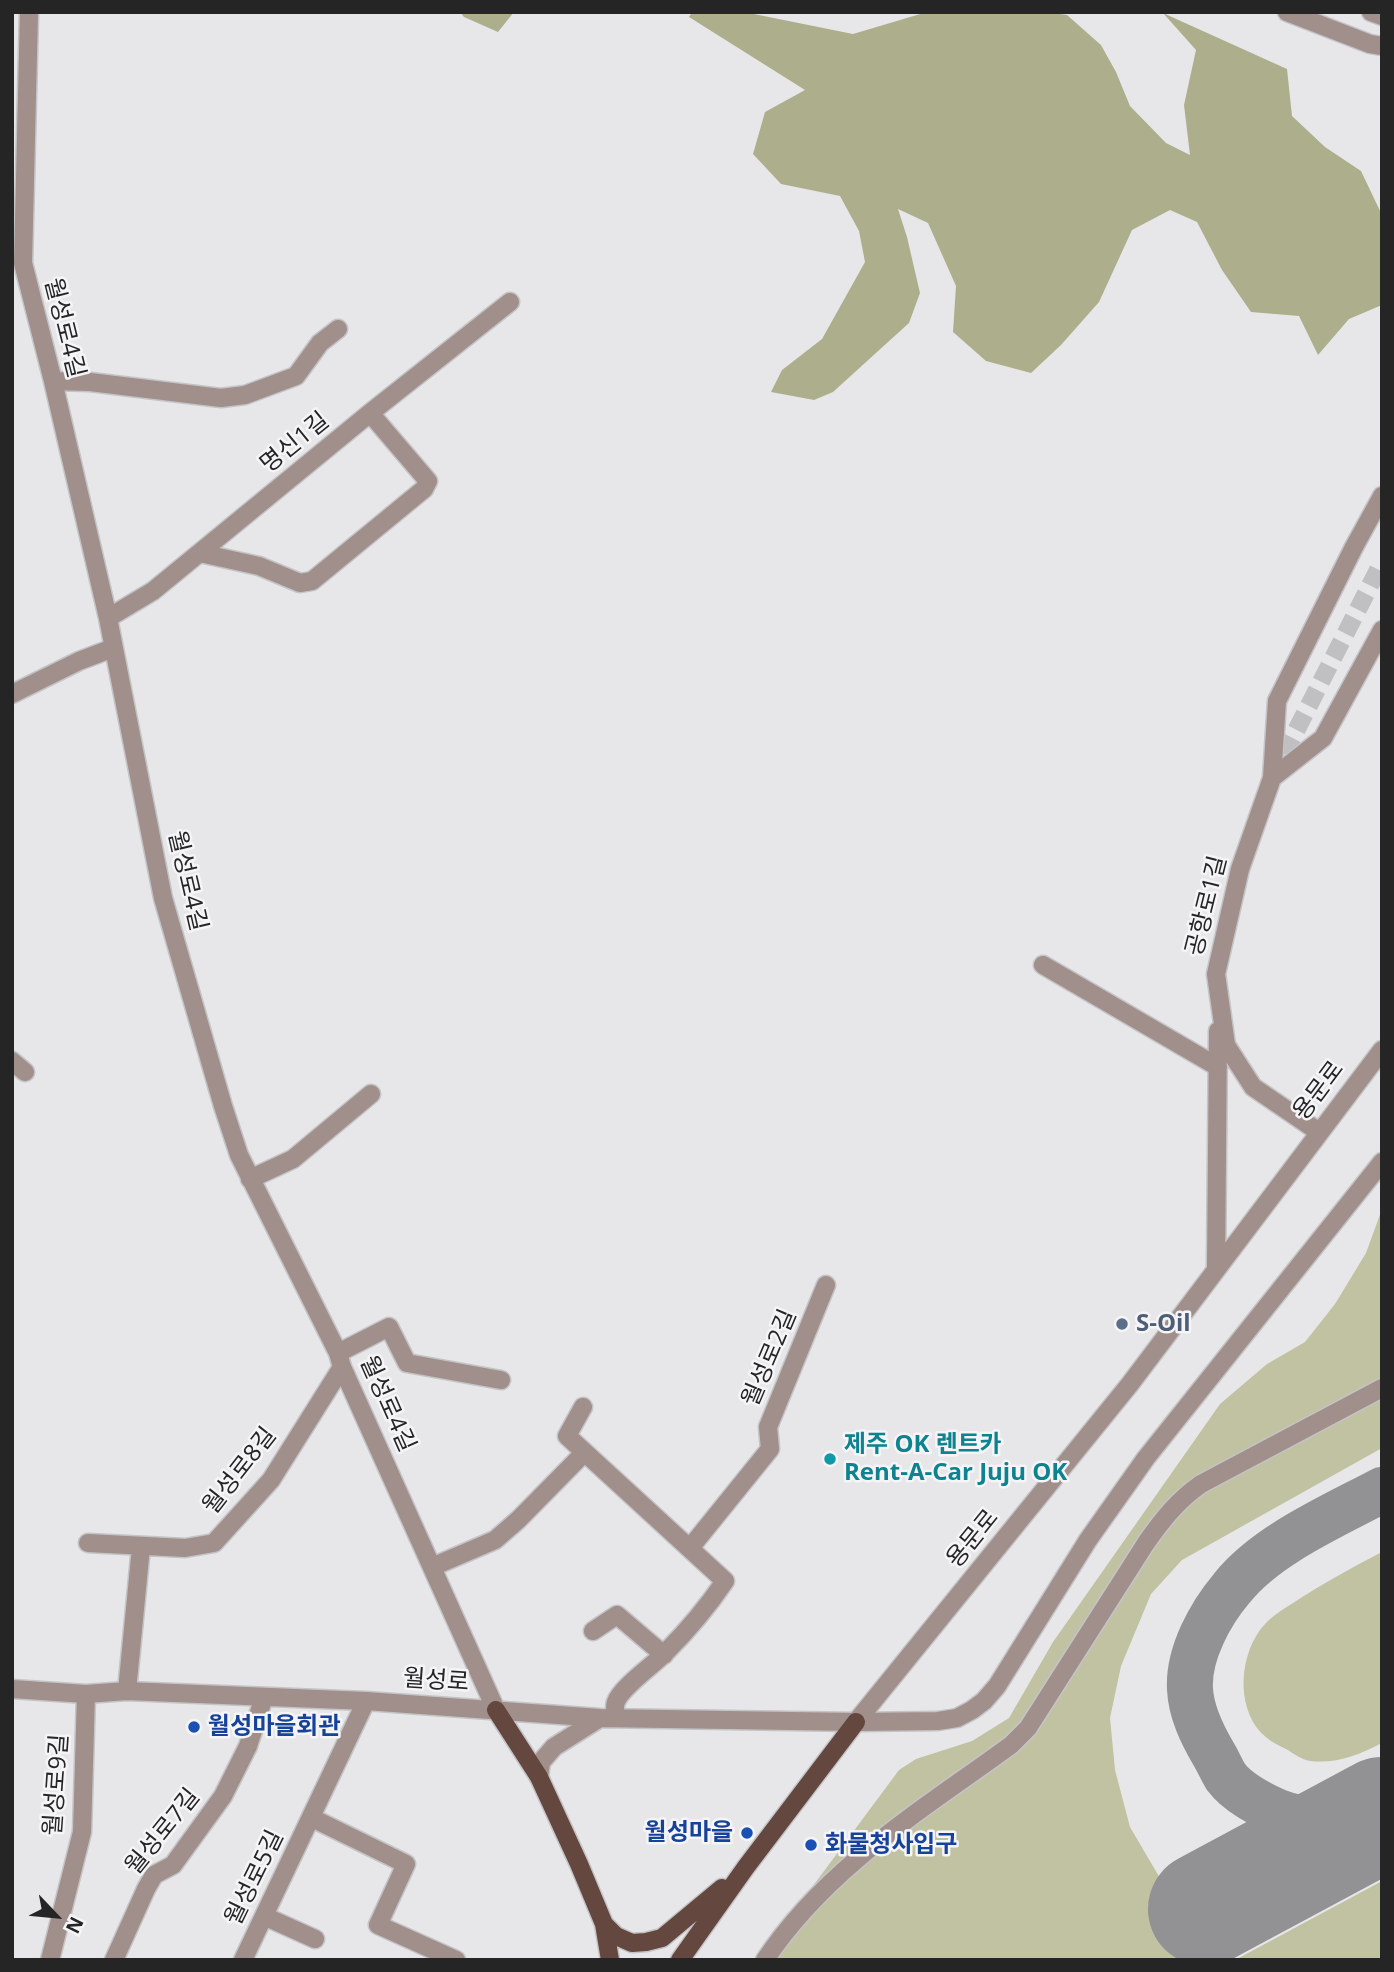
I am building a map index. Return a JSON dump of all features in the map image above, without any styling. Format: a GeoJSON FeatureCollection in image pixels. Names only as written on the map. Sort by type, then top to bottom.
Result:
{"type":"FeatureCollection","features":[{"type":"Feature","properties":{"kind":"main road"},"geometry":{"type":"LineString","coordinates":[[496,1710],[538,1777],[604,1924],[610,1960]]}},
{"type":"Feature","properties":{"kind":"main road","name":"용문로"},"geometry":{"type":"LineString","coordinates":[[680,1960],[746,1867],[856,1723]]}},
{"type":"Feature","properties":{"kind":"main road"},"geometry":{"type":"LineString","coordinates":[[604,1924],[616,1936],[632,1943],[662,1938],[746,1867]]}},
{"type":"Feature","properties":{"kind":"street","name":"월성로4길"},"geometry":{"type":"LineString","coordinates":[[29,12],[23,263],[108,618],[163,898],[239,1155],[340,1360],[496,1710]]}},
{"type":"Feature","properties":{"kind":"street"},"geometry":{"type":"LineString","coordinates":[[1287,12],[1370,44],[1382,46]]}},
{"type":"Feature","properties":{"kind":"street"},"geometry":{"type":"LineString","coordinates":[[1371,12],[1382,16]]}},
{"type":"Feature","properties":{"kind":"street","name":"명신1길"},"geometry":{"type":"LineString","coordinates":[[108,618],[153,592],[370,413],[510,302]]}},
{"type":"Feature","properties":{"kind":"street"},"geometry":{"type":"LineString","coordinates":[[53,381],[90,382],[221,398],[244,395],[296,376],[320,343],[338,329]]}},
{"type":"Feature","properties":{"kind":"street"},"geometry":{"type":"LineString","coordinates":[[200,553],[259,566],[300,583],[312,580],[424,489],[428,481],[370,413]]}},
{"type":"Feature","properties":{"kind":"street","name":"공항로1길"},"geometry":{"type":"LineString","coordinates":[[1319,1132],[1253,1087],[1226,1045],[1216,974],[1240,869],[1272,778],[1277,701],[1382,495]]}},
{"type":"Feature","properties":{"kind":"street"},"geometry":{"type":"LineString","coordinates":[[1272,778],[1324,738],[1382,630]]}},
{"type":"Feature","properties":{"kind":"street"},"geometry":{"type":"LineString","coordinates":[[12,694],[79,661],[113,648]]}},
{"type":"Feature","properties":{"kind":"street"},"geometry":{"type":"LineString","coordinates":[[1043,965],[1218,1067]]}},
{"type":"Feature","properties":{"kind":"street"},"geometry":{"type":"LineString","coordinates":[[1216,1269],[1219,993]]}},
{"type":"Feature","properties":{"kind":"street","name":"용문로"},"geometry":{"type":"LineString","coordinates":[[856,1723],[1130,1384],[1382,1050]]}},
{"type":"Feature","properties":{"kind":"street"},"geometry":{"type":"LineString","coordinates":[[250,1179],[293,1160],[371,1094]]}},
{"type":"Feature","properties":{"kind":"street","name":"월성로"},"geometry":{"type":"LineString","coordinates":[[12,1689],[366,1701],[608,1718],[856,1723],[957,1718],[984,1702],[998,1686],[1088,1540],[1146,1458],[1382,1162]]}},
{"type":"Feature","properties":{"kind":"street","name":"월성로2길"},"geometry":{"type":"LineString","coordinates":[[691,1548],[770,1449],[768,1427],[826,1285]]}},
{"type":"Feature","properties":{"kind":"street"},"geometry":{"type":"LineString","coordinates":[[340,1360],[389,1327],[407,1363],[501,1380]]}},
{"type":"Feature","properties":{"kind":"street","name":"월성로8길"},"geometry":{"type":"LineString","coordinates":[[88,1543],[185,1548],[214,1543],[271,1480],[340,1360]]}},
{"type":"Feature","properties":{"kind":"street"},"geometry":{"type":"LineString","coordinates":[[765,1960],[806,1906],[855,1860],[1011,1745],[1028,1728],[1159,1523],[1184,1496],[1201,1484],[1382,1388]]}},
{"type":"Feature","properties":{"kind":"street"},"geometry":{"type":"LineString","coordinates":[[538,1777],[541,1762],[554,1747],[608,1718],[627,1688],[664,1655],[705,1611],[724,1581],[567,1436],[583,1407]]}},
{"type":"Feature","properties":{"kind":"street"},"geometry":{"type":"LineString","coordinates":[[432,1567],[495,1540],[584,1453]]}},
{"type":"Feature","properties":{"kind":"street"},"geometry":{"type":"LineString","coordinates":[[127,1691],[141,1547]]}},
{"type":"Feature","properties":{"kind":"street"},"geometry":{"type":"LineString","coordinates":[[593,1631],[617,1615],[664,1655]]}},
{"type":"Feature","properties":{"kind":"street","name":"월성로9길"},"geometry":{"type":"LineString","coordinates":[[50,1960],[82,1832],[86,1693]]}},
{"type":"Feature","properties":{"kind":"street","name":"월성로7길"},"geometry":{"type":"LineString","coordinates":[[114,1960],[154,1875],[173,1866],[223,1796],[248,1746],[264,1697]]}},
{"type":"Feature","properties":{"kind":"street","name":"월성로5길"},"geometry":{"type":"LineString","coordinates":[[243,1960],[366,1701]]}},
{"type":"Feature","properties":{"kind":"street","name":"월성로5길"},"geometry":{"type":"LineString","coordinates":[[312,1818],[406,1864],[378,1924],[456,1960]]}},
{"type":"Feature","properties":{"kind":"street"},"geometry":{"type":"LineString","coordinates":[[264,1916],[315,1939]]}},
{"type":"Feature","properties":{"kind":"green space"},"geometry":{"type":"Polygon","coordinates":[[[460,12],[514,12],[498,32],[464,17],[460,12]]]}},
{"type":"Feature","properties":{"kind":"green space"},"geometry":{"type":"Polygon","coordinates":[[[692,12],[749,13],[853,34],[927,12],[1046,12],[1067,15],[1101,45],[1130,106],[1166,143],[1190,155],[1184,105],[1196,50],[1163,13],[1287,69],[1292,116],[1325,147],[1361,171],[1382,215],[1382,305],[1349,319],[1318,355],[1299,316],[1251,312],[1222,270],[1197,222],[1170,210],[1132,230],[1099,302],[1061,345],[1031,373],[986,361],[953,332],[956,286],[928,223],[898,209],[920,293],[909,323],[833,392],[814,400],[771,392],[782,370],[822,339],[865,262],[859,231],[840,196],[781,184],[753,154],[765,112],[805,90],[689,17],[692,12]]]}},
{"type":"Feature","properties":{"kind":"green space"},"geometry":{"type":"Polygon","coordinates":[[[1382,1209],[1382,1448],[1182,1560],[1151,1594],[1121,1666],[1110,1718],[1115,1770],[1130,1827],[1208,1960],[758,1960],[899,1770],[916,1759],[972,1741],[1009,1718],[1053,1642],[1220,1404],[1267,1364],[1305,1342],[1335,1304],[1366,1253],[1382,1209]]]}},
{"type":"Feature","properties":{"kind":"green space"},"geometry":{"type":"Polygon","coordinates":[[[1382,1552],[1382,1743],[1338,1760],[1320,1762],[1304,1759],[1274,1743],[1257,1728],[1245,1701],[1244,1671],[1247,1656],[1260,1630],[1275,1615],[1382,1552]]]}},
{"type":"Feature","properties":{"kind":"green space"},"geometry":{"type":"Polygon","coordinates":[[[1382,1881],[1382,1960],[1235,1960],[1382,1881]]]}},
{"type":"Feature","properties":{"kind":"taxiway"},"geometry":{"type":"LineString","coordinates":[[1372,1819],[1325,1821],[1290,1816],[1250,1798],[1237,1788],[1224,1774],[1198,1722],[1192,1706],[1190,1676],[1197,1649],[1209,1622],[1224,1598],[1246,1573],[1281,1545],[1382,1490]]}},
{"type":"Feature","properties":{"kind":"runway"},"geometry":{"type":"LineString","coordinates":[[1205,1909],[1382,1814]]}},
{"type":"Feature","properties":{"kind":"tunnel"},"geometry":{"type":"LineString","coordinates":[[1272,778],[1382,562]]}},
{"type":"Feature","properties":{"kind":"place","name":"S-Oil"},"geometry":{"type":"Point","coordinates":[1122,1324]}},
{"type":"Feature","properties":{"kind":"place","name":"제주 OK 렌트카 Rent-A-Car Juju OK"},"geometry":{"type":"Point","coordinates":[830,1459]}},
{"type":"Feature","properties":{"kind":"place","name":"월성마을회관"},"geometry":{"type":"Point","coordinates":[194,1727]}},
{"type":"Feature","properties":{"kind":"place","name":"월성마을"},"geometry":{"type":"Point","coordinates":[747,1833]}},
{"type":"Feature","properties":{"kind":"place","name":"화물청사입구"},"geometry":{"type":"Point","coordinates":[811,1845]}}]}
